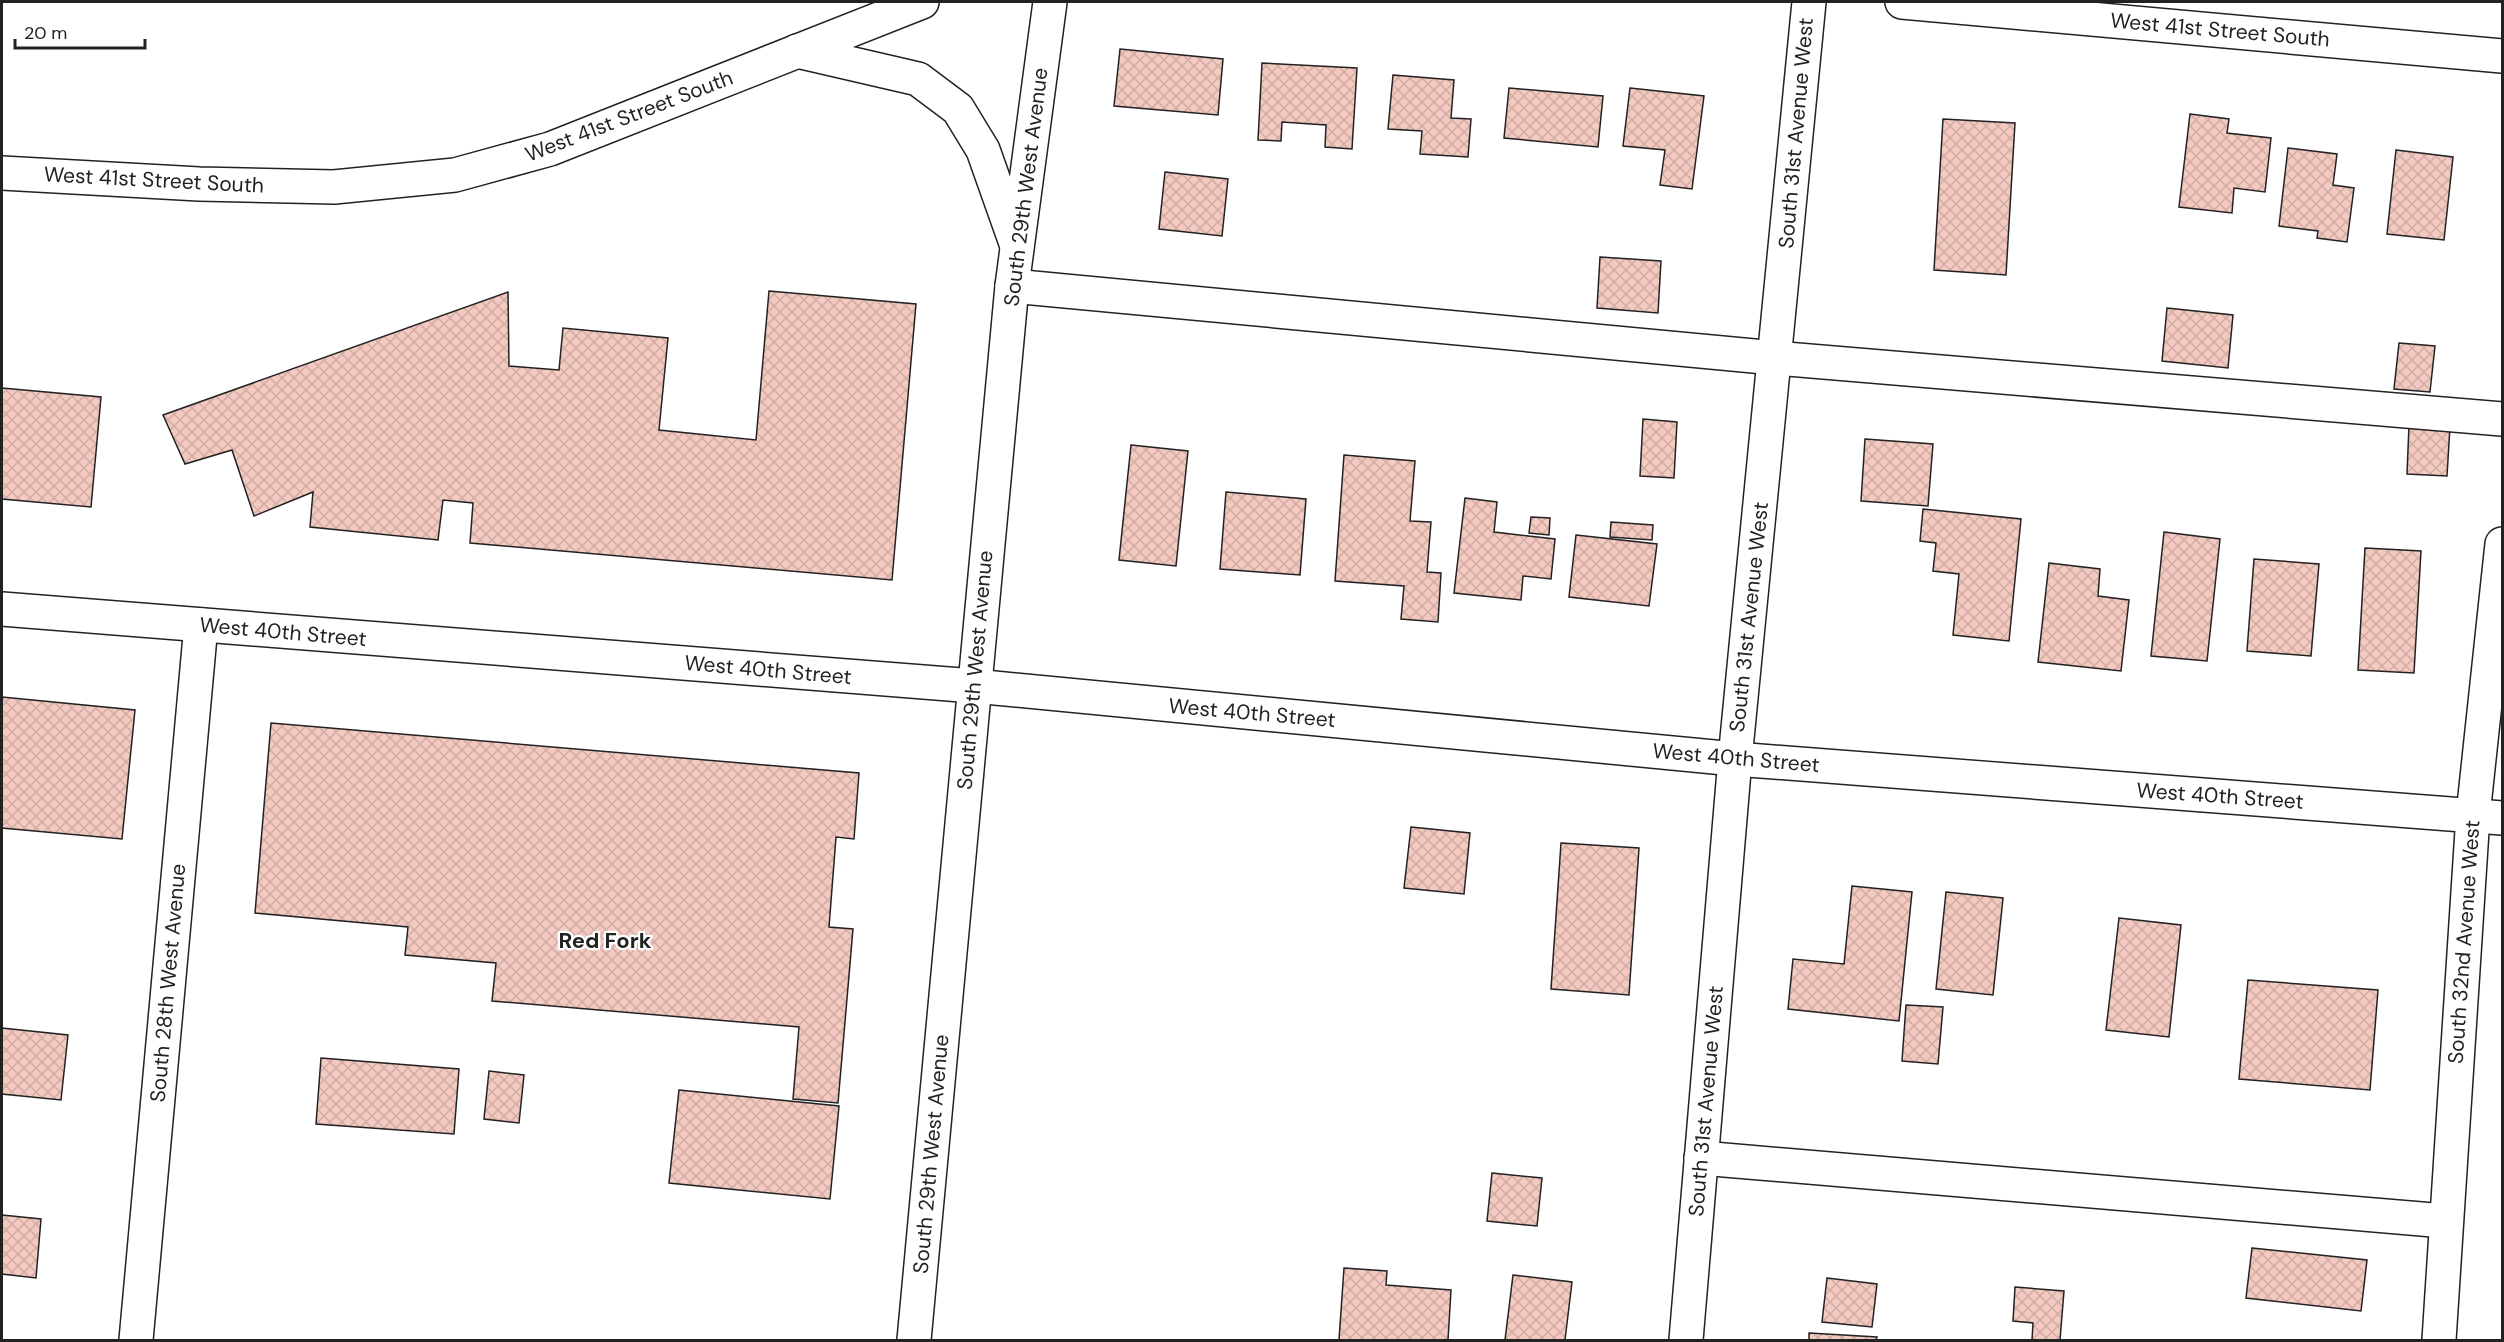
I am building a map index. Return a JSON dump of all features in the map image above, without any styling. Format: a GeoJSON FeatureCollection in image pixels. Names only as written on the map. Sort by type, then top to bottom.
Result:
{"type":"FeatureCollection","features":[{"type":"Feature","properties":{"kind":"street","name":"West 41st Street South"},"geometry":{"type":"LineString","coordinates":[[2,173],[199,184],[334,187],[455,175],[550,149],[922,2]]}},
{"type":"Feature","properties":{"kind":"street","name":"South 29th West Avenue"},"geometry":{"type":"LineString","coordinates":[[914,1341],[1012,286],[1050,2]]}},
{"type":"Feature","properties":{"kind":"street","name":"South 31st Avenue West"},"geometry":{"type":"LineString","coordinates":[[1686,1341],[1735,759],[1809,2]]}},
{"type":"Feature","properties":{"kind":"street","name":"West 41st Street South"},"geometry":{"type":"LineString","coordinates":[[1902,2],[1989,5],[2502,56]]}},
{"type":"Feature","properties":{"kind":"street"},"geometry":{"type":"LineString","coordinates":[[797,51],[918,79],[958,109],[983,150],[1017,246]]}},
{"type":"Feature","properties":{"kind":"street"},"geometry":{"type":"LineString","coordinates":[[1012,286],[1775,358],[2502,419]]}},
{"type":"Feature","properties":{"kind":"street","name":"South 32nd Avenue West"},"geometry":{"type":"LineString","coordinates":[[2439,1341],[2445,1221],[2488,817],[2502,544]]}},
{"type":"Feature","properties":{"kind":"street","name":"West 40th Street"},"geometry":{"type":"LineString","coordinates":[[2,609],[974,686],[1735,759],[2488,817]]}},
{"type":"Feature","properties":{"kind":"street","name":"South 28th West Avenue"},"geometry":{"type":"LineString","coordinates":[[136,1341],[201,625]]}},
{"type":"Feature","properties":{"kind":"street"},"geometry":{"type":"LineString","coordinates":[[1701,1158],[2445,1221]]}},
{"type":"Feature","properties":{"kind":"building"},"geometry":{"type":"Polygon","coordinates":[[[1120,49],[1223,59],[1218,115],[1114,106],[1120,49]]]}},
{"type":"Feature","properties":{"kind":"building"},"geometry":{"type":"Polygon","coordinates":[[[1262,63],[1357,68],[1352,149],[1325,147],[1326,125],[1282,122],[1281,141],[1258,140],[1262,63]]]}},
{"type":"Feature","properties":{"kind":"building"},"geometry":{"type":"Polygon","coordinates":[[[1393,75],[1454,80],[1451,118],[1471,119],[1468,157],[1420,154],[1422,131],[1388,129],[1393,75]]]}},
{"type":"Feature","properties":{"kind":"building"},"geometry":{"type":"Polygon","coordinates":[[[1509,88],[1603,96],[1598,147],[1504,138],[1509,88]]]}},
{"type":"Feature","properties":{"kind":"building"},"geometry":{"type":"Polygon","coordinates":[[[1630,88],[1704,96],[1692,189],[1660,185],[1665,150],[1623,146],[1630,88]]]}},
{"type":"Feature","properties":{"kind":"building"},"geometry":{"type":"Polygon","coordinates":[[[2190,114],[2229,119],[2227,133],[2271,138],[2265,192],[2234,188],[2232,213],[2179,207],[2190,114]]]}},
{"type":"Feature","properties":{"kind":"building"},"geometry":{"type":"Polygon","coordinates":[[[1943,119],[2015,123],[2006,275],[1934,270],[1943,119]]]}},
{"type":"Feature","properties":{"kind":"building"},"geometry":{"type":"Polygon","coordinates":[[[2288,148],[2337,154],[2333,185],[2354,188],[2347,242],[2317,238],[2318,231],[2279,226],[2288,148]]]}},
{"type":"Feature","properties":{"kind":"building"},"geometry":{"type":"Polygon","coordinates":[[[2396,150],[2453,157],[2444,240],[2387,234],[2396,150]]]}},
{"type":"Feature","properties":{"kind":"building"},"geometry":{"type":"Polygon","coordinates":[[[1165,172],[1228,179],[1222,236],[1159,229],[1165,172]]]}},
{"type":"Feature","properties":{"kind":"building"},"geometry":{"type":"Polygon","coordinates":[[[1600,257],[1661,261],[1658,313],[1597,308],[1600,257]]]}},
{"type":"Feature","properties":{"kind":"building"},"geometry":{"type":"Polygon","coordinates":[[[769,291],[916,304],[892,580],[470,543],[473,503],[443,500],[438,540],[310,527],[313,492],[254,516],[232,450],[185,464],[163,415],[508,292],[509,366],[559,370],[563,328],[668,338],[659,430],[756,440],[769,291]]]}},
{"type":"Feature","properties":{"kind":"building"},"geometry":{"type":"Polygon","coordinates":[[[2167,308],[2233,315],[2228,368],[2162,361],[2167,308]]]}},
{"type":"Feature","properties":{"kind":"building"},"geometry":{"type":"Polygon","coordinates":[[[2399,343],[2435,346],[2430,392],[2394,389],[2399,343]]]}},
{"type":"Feature","properties":{"kind":"building"},"geometry":{"type":"Polygon","coordinates":[[[2,388],[101,397],[91,507],[2,499],[2,388]]]}},
{"type":"Feature","properties":{"kind":"building"},"geometry":{"type":"Polygon","coordinates":[[[1643,419],[1677,422],[1674,478],[1640,476],[1643,419]]]}},
{"type":"Feature","properties":{"kind":"building"},"geometry":{"type":"Polygon","coordinates":[[[2409,425],[2450,426],[2447,476],[2407,474],[2409,425]]]}},
{"type":"Feature","properties":{"kind":"building"},"geometry":{"type":"Polygon","coordinates":[[[1865,439],[1933,444],[1928,506],[1861,501],[1865,439]]]}},
{"type":"Feature","properties":{"kind":"building"},"geometry":{"type":"Polygon","coordinates":[[[1131,445],[1188,451],[1176,566],[1119,560],[1131,445]]]}},
{"type":"Feature","properties":{"kind":"building"},"geometry":{"type":"Polygon","coordinates":[[[1344,455],[1415,461],[1410,521],[1431,522],[1427,572],[1441,573],[1438,622],[1401,619],[1404,586],[1335,581],[1344,455]]]}},
{"type":"Feature","properties":{"kind":"building"},"geometry":{"type":"Polygon","coordinates":[[[1226,492],[1306,499],[1300,575],[1220,569],[1226,492]]]}},
{"type":"Feature","properties":{"kind":"building"},"geometry":{"type":"Polygon","coordinates":[[[1465,498],[1497,502],[1494,532],[1555,539],[1551,579],[1523,576],[1521,600],[1454,593],[1465,498]]]}},
{"type":"Feature","properties":{"kind":"building"},"geometry":{"type":"Polygon","coordinates":[[[1923,509],[2021,519],[2009,641],[1953,635],[1959,574],[1933,571],[1936,543],[1920,541],[1923,509]]]}},
{"type":"Feature","properties":{"kind":"building"},"geometry":{"type":"Polygon","coordinates":[[[1531,517],[1550,518],[1549,535],[1529,533],[1531,517]]]}},
{"type":"Feature","properties":{"kind":"building"},"geometry":{"type":"Polygon","coordinates":[[[1611,522],[1653,525],[1652,540],[1610,537],[1611,522]]]}},
{"type":"Feature","properties":{"kind":"building"},"geometry":{"type":"Polygon","coordinates":[[[2164,532],[2220,539],[2207,661],[2151,656],[2164,532]]]}},
{"type":"Feature","properties":{"kind":"building"},"geometry":{"type":"Polygon","coordinates":[[[1576,535],[1657,544],[1649,606],[1569,597],[1576,535]]]}},
{"type":"Feature","properties":{"kind":"building"},"geometry":{"type":"Polygon","coordinates":[[[2365,548],[2421,551],[2414,673],[2358,670],[2365,548]]]}},
{"type":"Feature","properties":{"kind":"building"},"geometry":{"type":"Polygon","coordinates":[[[2254,559],[2319,564],[2311,656],[2247,651],[2254,559]]]}},
{"type":"Feature","properties":{"kind":"building"},"geometry":{"type":"Polygon","coordinates":[[[2049,563],[2100,569],[2098,596],[2129,600],[2121,671],[2038,662],[2049,563]]]}},
{"type":"Feature","properties":{"kind":"building"},"geometry":{"type":"Polygon","coordinates":[[[2,697],[135,710],[122,839],[2,828],[2,697]]]}},
{"type":"Feature","properties":{"kind":"building"},"geometry":{"type":"Polygon","coordinates":[[[271,723],[859,773],[854,839],[836,837],[829,927],[853,929],[838,1103],[793,1099],[799,1027],[492,1001],[496,963],[405,955],[408,927],[255,913],[271,723]]]}},
{"type":"Feature","properties":{"kind":"building"},"geometry":{"type":"Polygon","coordinates":[[[1411,827],[1470,833],[1464,894],[1404,888],[1411,827]]]}},
{"type":"Feature","properties":{"kind":"building"},"geometry":{"type":"Polygon","coordinates":[[[1561,843],[1639,848],[1629,995],[1551,989],[1561,843]]]}},
{"type":"Feature","properties":{"kind":"building"},"geometry":{"type":"Polygon","coordinates":[[[1852,886],[1912,892],[1899,1021],[1788,1009],[1793,959],[1844,964],[1852,886]]]}},
{"type":"Feature","properties":{"kind":"building"},"geometry":{"type":"Polygon","coordinates":[[[1946,892],[2003,898],[1993,995],[1936,989],[1946,892]]]}},
{"type":"Feature","properties":{"kind":"building"},"geometry":{"type":"Polygon","coordinates":[[[2119,918],[2181,925],[2169,1037],[2106,1030],[2119,918]]]}},
{"type":"Feature","properties":{"kind":"building"},"geometry":{"type":"Polygon","coordinates":[[[2248,980],[2378,990],[2370,1090],[2239,1079],[2248,980]]]}},
{"type":"Feature","properties":{"kind":"building"},"geometry":{"type":"Polygon","coordinates":[[[1906,1005],[1943,1007],[1938,1064],[1902,1061],[1906,1005]]]}},
{"type":"Feature","properties":{"kind":"building"},"geometry":{"type":"Polygon","coordinates":[[[2,1028],[68,1035],[61,1100],[2,1094],[2,1028]]]}},
{"type":"Feature","properties":{"kind":"building"},"geometry":{"type":"Polygon","coordinates":[[[321,1058],[459,1069],[454,1134],[316,1124],[321,1058]]]}},
{"type":"Feature","properties":{"kind":"building"},"geometry":{"type":"Polygon","coordinates":[[[489,1071],[524,1075],[519,1123],[484,1119],[489,1071]]]}},
{"type":"Feature","properties":{"kind":"building"},"geometry":{"type":"Polygon","coordinates":[[[679,1090],[839,1106],[830,1199],[669,1183],[679,1090]]]}},
{"type":"Feature","properties":{"kind":"building"},"geometry":{"type":"Polygon","coordinates":[[[1492,1173],[1542,1178],[1537,1226],[1487,1221],[1492,1173]]]}},
{"type":"Feature","properties":{"kind":"building"},"geometry":{"type":"Polygon","coordinates":[[[2,1215],[41,1219],[36,1278],[2,1274],[2,1215]]]}},
{"type":"Feature","properties":{"kind":"building"},"geometry":{"type":"Polygon","coordinates":[[[2252,1248],[2367,1260],[2361,1311],[2246,1298],[2252,1248]]]}},
{"type":"Feature","properties":{"kind":"building"},"geometry":{"type":"Polygon","coordinates":[[[1344,1268],[1387,1271],[1386,1285],[1451,1290],[1448,1340],[1339,1340],[1344,1268]]]}},
{"type":"Feature","properties":{"kind":"building"},"geometry":{"type":"Polygon","coordinates":[[[1513,1275],[1572,1282],[1565,1340],[1505,1340],[1513,1275]]]}},
{"type":"Feature","properties":{"kind":"building"},"geometry":{"type":"Polygon","coordinates":[[[1827,1278],[1877,1284],[1872,1327],[1822,1322],[1827,1278]]]}},
{"type":"Feature","properties":{"kind":"building"},"geometry":{"type":"Polygon","coordinates":[[[2015,1287],[2064,1291],[2060,1340],[2032,1340],[2033,1323],[2013,1321],[2015,1287]]]}},
{"type":"Feature","properties":{"kind":"building"},"geometry":{"type":"Polygon","coordinates":[[[1809,1333],[1877,1337],[1876,1340],[1809,1340],[1809,1333]]]}},
{"type":"Feature","properties":{"kind":"district","name":"Red Fork"},"geometry":{"type":"Point","coordinates":[605,940]}}]}
